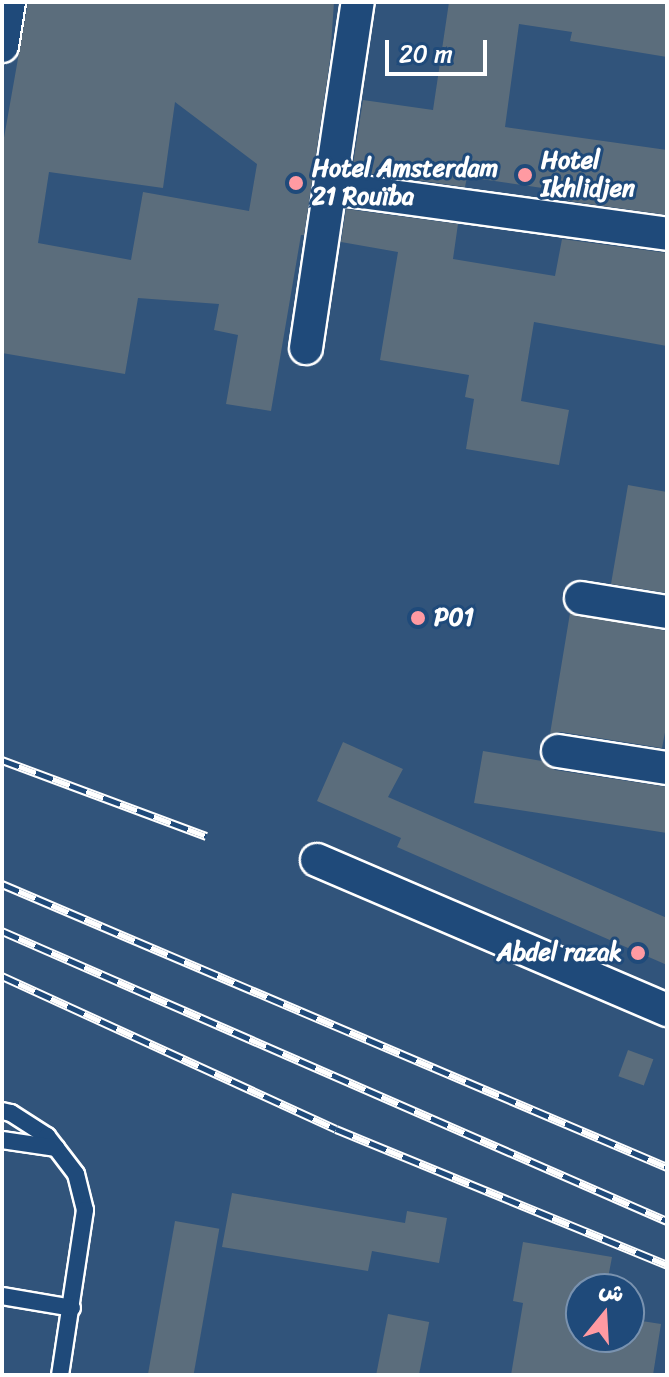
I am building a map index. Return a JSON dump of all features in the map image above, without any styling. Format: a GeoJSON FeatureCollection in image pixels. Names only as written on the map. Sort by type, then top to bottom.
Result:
{"type":"FeatureCollection","features":[{"type":"Feature","properties":{"kind":"street"},"geometry":{"type":"LineString","coordinates":[[2,46],[9,2]]}},
{"type":"Feature","properties":{"kind":"street"},"geometry":{"type":"LineString","coordinates":[[306,348],[333,188],[358,2]]}},
{"type":"Feature","properties":{"kind":"street"},"geometry":{"type":"LineString","coordinates":[[333,188],[667,234]]}},
{"type":"Feature","properties":{"kind":"street"},"geometry":{"type":"LineString","coordinates":[[581,598],[667,612]]}},
{"type":"Feature","properties":{"kind":"street"},"geometry":{"type":"LineString","coordinates":[[558,751],[667,768]]}},
{"type":"Feature","properties":{"kind":"street"},"geometry":{"type":"LineString","coordinates":[[317,860],[667,1010]]}},
{"type":"Feature","properties":{"kind":"lane"},"geometry":{"type":"LineString","coordinates":[[2,1111],[11,1113],[47,1136],[76,1174],[85,1210],[60,1375]]}},
{"type":"Feature","properties":{"kind":"lane"},"geometry":{"type":"LineString","coordinates":[[2,1140],[56,1148]]}},
{"type":"Feature","properties":{"kind":"lane"},"geometry":{"type":"LineString","coordinates":[[2,1296],[72,1308]]}},
{"type":"Feature","properties":{"kind":"building"},"geometry":{"type":"Polygon","coordinates":[[[28,2],[334,2],[330,60],[304,235],[301,235],[271,411],[226,404],[238,335],[214,330],[219,304],[138,298],[125,374],[2,353],[2,149],[28,2]],[[175,102],[163,188],[49,172],[38,243],[131,260],[143,192],[249,211],[257,164],[175,102]]]}},
{"type":"Feature","properties":{"kind":"building"},"geometry":{"type":"Polygon","coordinates":[[[449,2],[667,2],[667,57],[570,41],[572,32],[519,24],[505,127],[667,150],[667,215],[568,201],[570,192],[467,177],[465,187],[352,171],[363,100],[433,110],[449,2]]]}},
{"type":"Feature","properties":{"kind":"building"},"geometry":{"type":"Polygon","coordinates":[[[346,209],[458,224],[453,259],[555,276],[562,239],[667,253],[667,346],[534,322],[521,401],[569,410],[559,465],[466,449],[474,399],[465,397],[469,375],[380,360],[398,252],[341,242],[346,209]]]}},
{"type":"Feature","properties":{"kind":"building"},"geometry":{"type":"Polygon","coordinates":[[[628,485],[667,492],[667,593],[611,584],[628,485]]]}},
{"type":"Feature","properties":{"kind":"building"},"geometry":{"type":"Polygon","coordinates":[[[570,613],[667,631],[667,722],[662,748],[561,732],[550,734],[570,613]]]}},
{"type":"Feature","properties":{"kind":"building"},"geometry":{"type":"Polygon","coordinates":[[[343,742],[403,769],[388,797],[667,918],[667,965],[397,847],[401,838],[317,801],[343,742]]]}},
{"type":"Feature","properties":{"kind":"building"},"geometry":{"type":"Polygon","coordinates":[[[483,751],[542,761],[555,770],[667,787],[667,833],[474,803],[483,751]]]}},
{"type":"Feature","properties":{"kind":"building"},"geometry":{"type":"Polygon","coordinates":[[[628,1050],[653,1059],[644,1086],[618,1076],[628,1050]]]}},
{"type":"Feature","properties":{"kind":"building"},"geometry":{"type":"Polygon","coordinates":[[[232,1193],[405,1223],[407,1211],[447,1218],[439,1263],[372,1251],[368,1271],[222,1247],[232,1193]]]}},
{"type":"Feature","properties":{"kind":"building"},"geometry":{"type":"Polygon","coordinates":[[[175,1221],[219,1229],[194,1375],[148,1375],[175,1221]]]}},
{"type":"Feature","properties":{"kind":"building"},"geometry":{"type":"Polygon","coordinates":[[[523,1242],[612,1257],[609,1273],[565,1273],[565,1353],[645,1353],[645,1322],[661,1324],[653,1375],[511,1375],[523,1303],[513,1301],[523,1242]]]}},
{"type":"Feature","properties":{"kind":"building"},"geometry":{"type":"Polygon","coordinates":[[[388,1314],[429,1322],[419,1375],[376,1375],[388,1314]]]}},
{"type":"Feature","properties":{"kind":"railway"},"geometry":{"type":"LineString","coordinates":[[2,760],[206,836]]}},
{"type":"Feature","properties":{"kind":"railway"},"geometry":{"type":"LineString","coordinates":[[2,884],[667,1167]]}},
{"type":"Feature","properties":{"kind":"railway"},"geometry":{"type":"LineString","coordinates":[[2,931],[667,1221]]}},
{"type":"Feature","properties":{"kind":"railway"},"geometry":{"type":"LineString","coordinates":[[2,976],[336,1129],[667,1265]]}},
{"type":"Feature","properties":{"kind":"place","name":"Hotel Ikhlidjen"},"geometry":{"type":"Point","coordinates":[525,175]}},
{"type":"Feature","properties":{"kind":"place","name":"Hotel Amsterdam 21 Rouïba"},"geometry":{"type":"Point","coordinates":[296,183]}},
{"type":"Feature","properties":{"kind":"place","name":"P01"},"geometry":{"type":"Point","coordinates":[418,618]}},
{"type":"Feature","properties":{"kind":"place","name":"Abdel razak"},"geometry":{"type":"Point","coordinates":[638,953]}}]}
